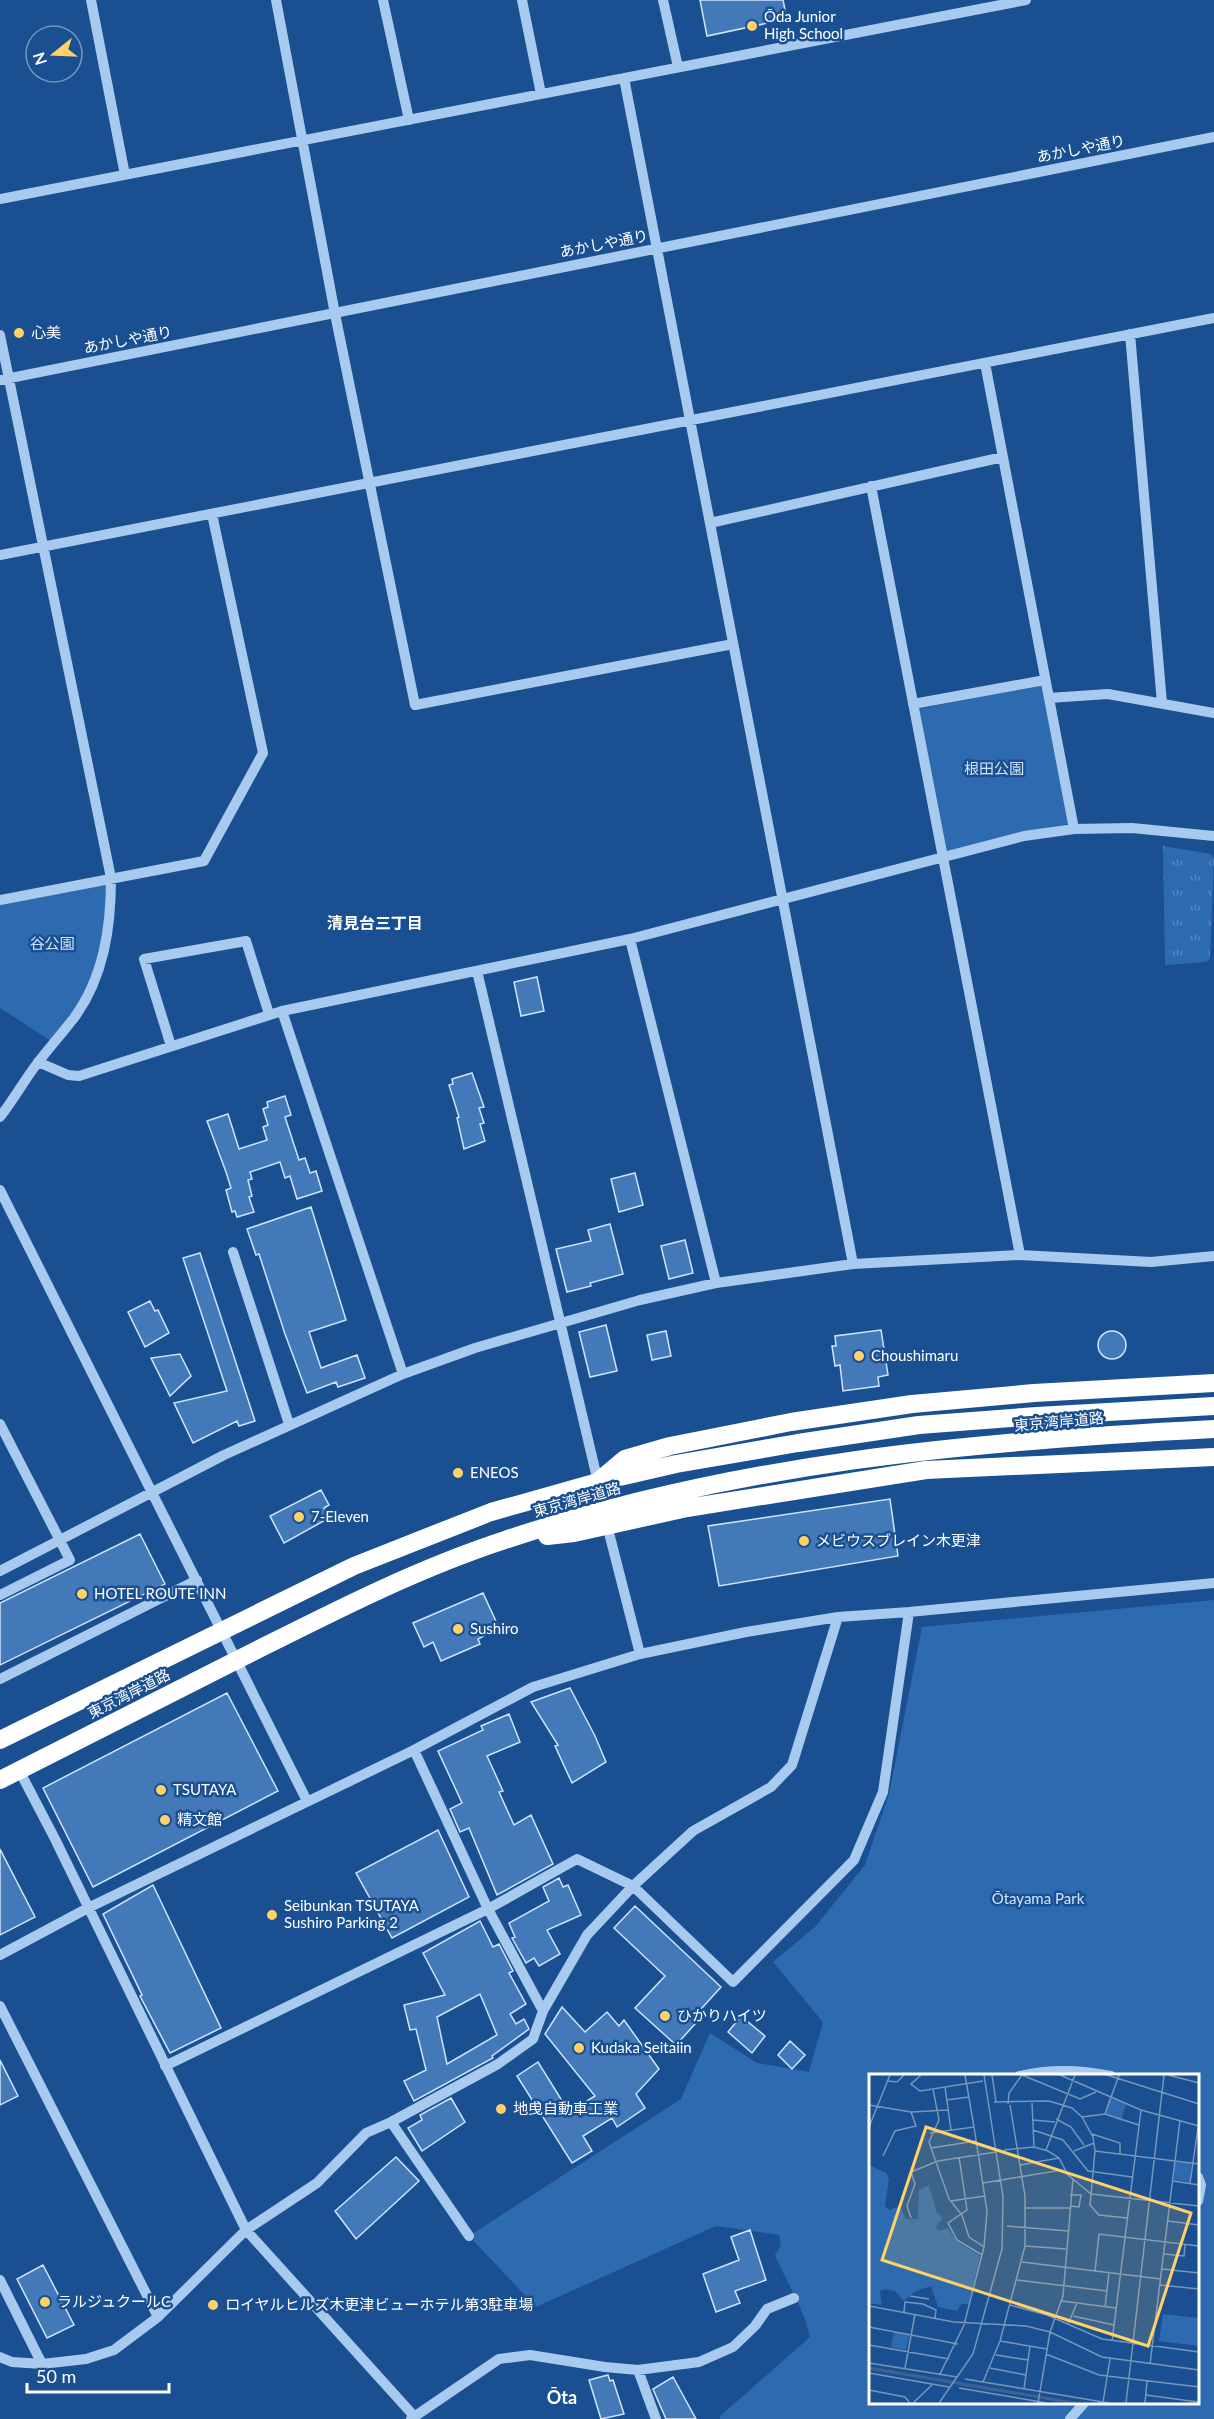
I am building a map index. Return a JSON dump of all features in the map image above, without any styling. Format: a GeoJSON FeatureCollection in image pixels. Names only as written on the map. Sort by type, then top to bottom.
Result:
{"type":"FeatureCollection","features":[{"type":"Feature","properties":{"kind":"highway"},"geometry":{"type":"LineString","coordinates":[[598,1482],[625,1459],[670,1446],[791,1422],[912,1404],[1214,1383]]}},
{"type":"Feature","properties":{"kind":"highway","name":"東京湾岸道路"},"geometry":{"type":"LineString","coordinates":[[0,1740],[354,1566],[491,1512],[598,1482],[676,1464],[919,1425],[1214,1406]]}},
{"type":"Feature","properties":{"kind":"highway","name":"東京湾岸道路"},"geometry":{"type":"LineString","coordinates":[[0,1780],[368,1595],[503,1540],[684,1490],[804,1467],[921,1451],[1214,1429]]}},
{"type":"Feature","properties":{"kind":"highway"},"geometry":{"type":"LineString","coordinates":[[503,1540],[574,1533],[687,1508],[926,1470],[1214,1457]]}},
{"type":"Feature","properties":{"kind":"street"},"geometry":{"type":"LineString","coordinates":[[91,0],[125,175]]}},
{"type":"Feature","properties":{"kind":"street"},"geometry":{"type":"LineString","coordinates":[[276,0],[335,314],[416,705],[734,644]]}},
{"type":"Feature","properties":{"kind":"street"},"geometry":{"type":"LineString","coordinates":[[383,0],[409,120]]}},
{"type":"Feature","properties":{"kind":"street"},"geometry":{"type":"LineString","coordinates":[[522,0],[541,94]]}},
{"type":"Feature","properties":{"kind":"street"},"geometry":{"type":"LineString","coordinates":[[663,0],[678,67]]}},
{"type":"Feature","properties":{"kind":"street"},"geometry":{"type":"LineString","coordinates":[[0,199],[1026,0]]}},
{"type":"Feature","properties":{"kind":"street"},"geometry":{"type":"LineString","coordinates":[[624,78],[853,1264]]}},
{"type":"Feature","properties":{"kind":"street","name":"あかしや通り"},"geometry":{"type":"LineString","coordinates":[[4,380],[1214,137]]}},
{"type":"Feature","properties":{"kind":"street"},"geometry":{"type":"LineString","coordinates":[[0,555],[1214,318]]}},
{"type":"Feature","properties":{"kind":"street"},"geometry":{"type":"LineString","coordinates":[[1130,334],[1162,703]]}},
{"type":"Feature","properties":{"kind":"street"},"geometry":{"type":"LineString","coordinates":[[0,335],[4,380],[44,546],[111,878],[111,911],[106,946],[96,977],[76,1016],[38,1062],[0,1118]]}},
{"type":"Feature","properties":{"kind":"street"},"geometry":{"type":"LineString","coordinates":[[986,363],[1074,829]]}},
{"type":"Feature","properties":{"kind":"street"},"geometry":{"type":"LineString","coordinates":[[710,523],[1003,457]]}},
{"type":"Feature","properties":{"kind":"street"},"geometry":{"type":"LineString","coordinates":[[871,486],[1020,1255]]}},
{"type":"Feature","properties":{"kind":"street"},"geometry":{"type":"LineString","coordinates":[[0,900],[204,861],[263,753],[212,514]]}},
{"type":"Feature","properties":{"kind":"street"},"geometry":{"type":"LineString","coordinates":[[913,704],[1045,680]]}},
{"type":"Feature","properties":{"kind":"street"},"geometry":{"type":"LineString","coordinates":[[1049,698],[1108,694],[1214,712]]}},
{"type":"Feature","properties":{"kind":"street"},"geometry":{"type":"LineString","coordinates":[[38,1062],[68,1075],[79,1076],[269,1014],[630,939],[1024,836],[1074,829],[1132,828],[1214,836]]}},
{"type":"Feature","properties":{"kind":"street"},"geometry":{"type":"LineString","coordinates":[[630,939],[716,1283]]}},
{"type":"Feature","properties":{"kind":"street"},"geometry":{"type":"LineString","coordinates":[[171,1046],[144,959],[246,941],[269,1014]]}},
{"type":"Feature","properties":{"kind":"street"},"geometry":{"type":"LineString","coordinates":[[477,971],[598,1482]]}},
{"type":"Feature","properties":{"kind":"street"},"geometry":{"type":"LineString","coordinates":[[282,1011],[403,1374]]}},
{"type":"Feature","properties":{"kind":"street"},"geometry":{"type":"LineString","coordinates":[[0,1190],[307,1801]]}},
{"type":"Feature","properties":{"kind":"street"},"geometry":{"type":"LineString","coordinates":[[233,1252],[289,1424]]}},
{"type":"Feature","properties":{"kind":"street"},"geometry":{"type":"LineString","coordinates":[[0,1571],[224,1455],[403,1374],[475,1348],[640,1300],[716,1283],[853,1264],[1020,1255],[1151,1262],[1214,1256]]}},
{"type":"Feature","properties":{"kind":"street"},"geometry":{"type":"LineString","coordinates":[[0,1424],[70,1560],[0,1595]]}},
{"type":"Feature","properties":{"kind":"street"},"geometry":{"type":"LineString","coordinates":[[607,1525],[640,1654]]}},
{"type":"Feature","properties":{"kind":"street"},"geometry":{"type":"LineString","coordinates":[[0,1679],[197,1580]]}},
{"type":"Feature","properties":{"kind":"street"},"geometry":{"type":"LineString","coordinates":[[0,1955],[88,1908],[414,1749],[533,1686],[640,1654],[746,1632],[838,1617],[1214,1583]]}},
{"type":"Feature","properties":{"kind":"street"},"geometry":{"type":"LineString","coordinates":[[165,2066],[488,1909],[577,1859],[633,1886],[733,1982],[854,1860],[883,1792],[909,1612]]}},
{"type":"Feature","properties":{"kind":"street"},"geometry":{"type":"LineString","coordinates":[[0,2357],[12,2362],[42,2364],[86,2359],[114,2350],[158,2317],[246,2230],[317,2182],[366,2133],[391,2122],[498,2064],[533,2039],[543,2010],[587,1935],[633,1886],[693,1831],[771,1787],[792,1765],[838,1617]]}},
{"type":"Feature","properties":{"kind":"street"},"geometry":{"type":"LineString","coordinates":[[414,1749],[488,1909],[543,2010]]}},
{"type":"Feature","properties":{"kind":"street"},"geometry":{"type":"LineString","coordinates":[[19,1770],[246,2230],[412,2417],[499,2359],[530,2355],[638,2370],[699,2362],[733,2347],[755,2326],[767,2309],[794,2298]]}},
{"type":"Feature","properties":{"kind":"street"},"geometry":{"type":"LineString","coordinates":[[0,2006],[158,2317]]}},
{"type":"Feature","properties":{"kind":"street"},"geometry":{"type":"LineString","coordinates":[[1028,2074],[1089,2071],[1102,2074]]}},
{"type":"Feature","properties":{"kind":"street"},"geometry":{"type":"LineString","coordinates":[[391,2122],[469,2236]]}},
{"type":"Feature","properties":{"kind":"street"},"geometry":{"type":"LineString","coordinates":[[1199,2180],[1202,2185],[1199,2195]]}},
{"type":"Feature","properties":{"kind":"street"},"geometry":{"type":"LineString","coordinates":[[0,2280],[42,2364]]}},
{"type":"Feature","properties":{"kind":"street"},"geometry":{"type":"LineString","coordinates":[[638,2370],[656,2419]]}},
{"type":"Feature","properties":{"kind":"street"},"geometry":{"type":"LineString","coordinates":[[1070,2419],[1084,2404]]}},
{"type":"Feature","properties":{"kind":"green space","name":"根田公園"},"geometry":{"type":"Polygon","coordinates":[[[1042,684],[1069,824],[1024,832],[945,853],[919,709],[1042,684]]]}},
{"type":"Feature","properties":{"kind":"green space"},"geometry":{"type":"Polygon","coordinates":[[[1163,846],[1211,854],[1214,858],[1210,959],[1206,962],[1165,965],[1163,846]]]}},
{"type":"Feature","properties":{"kind":"green space","name":"谷公園"},"geometry":{"type":"Polygon","coordinates":[[[111,878],[96,977],[54,1043],[0,1008],[0,900],[111,878]]]}},
{"type":"Feature","properties":{"kind":"green space","name":"Ōtayama Park"},"geometry":{"type":"Polygon","coordinates":[[[1214,1600],[1214,2419],[720,2419],[720,2416],[810,2337],[799,2306],[775,2255],[781,2246],[779,2235],[716,2226],[536,2307],[469,2236],[681,2099],[710,2033],[757,2063],[809,2072],[823,2022],[773,1962],[815,1927],[865,1865],[889,1794],[922,1627],[1214,1600]]]}},
{"type":"Feature","properties":{"kind":"building"},"geometry":{"type":"Polygon","coordinates":[[[700,0],[783,0],[787,19],[707,36],[700,0]]]}},
{"type":"Feature","properties":{"kind":"building"},"geometry":{"type":"Polygon","coordinates":[[[537,977],[544,1011],[521,1016],[514,982],[537,977]]]}},
{"type":"Feature","properties":{"kind":"building"},"geometry":{"type":"Polygon","coordinates":[[[472,1073],[484,1107],[479,1108],[484,1123],[480,1124],[485,1141],[464,1149],[457,1118],[459,1117],[449,1085],[453,1084],[452,1079],[472,1073]]]}},
{"type":"Feature","properties":{"kind":"building"},"geometry":{"type":"Polygon","coordinates":[[[285,1096],[291,1115],[285,1117],[299,1160],[305,1158],[310,1173],[316,1171],[322,1191],[297,1199],[290,1176],[285,1178],[280,1162],[250,1172],[252,1179],[248,1180],[252,1196],[249,1197],[254,1212],[237,1217],[235,1211],[232,1212],[226,1190],[231,1188],[207,1121],[228,1114],[239,1149],[267,1140],[263,1127],[268,1125],[263,1109],[268,1107],[267,1102],[285,1096]]]}},
{"type":"Feature","properties":{"kind":"building"},"geometry":{"type":"Polygon","coordinates":[[[635,1173],[643,1205],[619,1212],[611,1179],[635,1173]]]}},
{"type":"Feature","properties":{"kind":"building"},"geometry":{"type":"Polygon","coordinates":[[[311,1207],[346,1320],[309,1332],[321,1368],[357,1355],[365,1378],[338,1387],[336,1382],[307,1393],[259,1254],[256,1255],[247,1229],[311,1207]]]}},
{"type":"Feature","properties":{"kind":"building"},"geometry":{"type":"Polygon","coordinates":[[[610,1224],[623,1274],[567,1292],[556,1249],[591,1241],[588,1230],[610,1224]]]}},
{"type":"Feature","properties":{"kind":"building"},"geometry":{"type":"Polygon","coordinates":[[[685,1240],[693,1273],[669,1279],[661,1246],[685,1240]]]}},
{"type":"Feature","properties":{"kind":"building"},"geometry":{"type":"Polygon","coordinates":[[[200,1253],[255,1421],[239,1426],[237,1421],[193,1443],[174,1403],[227,1391],[183,1258],[200,1253]]]}},
{"type":"Feature","properties":{"kind":"building"},"geometry":{"type":"Polygon","coordinates":[[[150,1301],[155,1311],[158,1310],[169,1333],[145,1347],[128,1312],[150,1301]]]}},
{"type":"Feature","properties":{"kind":"building"},"geometry":{"type":"Polygon","coordinates":[[[606,1325],[617,1371],[590,1377],[579,1332],[606,1325]]]}},
{"type":"Feature","properties":{"kind":"building","name":"Choushimaru"},"geometry":{"type":"Polygon","coordinates":[[[881,1330],[888,1375],[878,1377],[879,1386],[843,1391],[840,1365],[835,1366],[832,1346],[836,1346],[835,1336],[881,1330]]]}},
{"type":"Feature","properties":{"kind":"building"},"geometry":{"type":"Polygon","coordinates":[[[666,1331],[671,1356],[652,1360],[647,1335],[666,1331]]]}},
{"type":"Feature","properties":{"kind":"building"},"geometry":{"type":"Polygon","coordinates":[[[1112,1331],[1122,1335],[1126,1345],[1122,1355],[1112,1359],[1102,1355],[1098,1345],[1102,1335],[1112,1331]]]}},
{"type":"Feature","properties":{"kind":"building"},"geometry":{"type":"Polygon","coordinates":[[[180,1354],[191,1376],[170,1396],[151,1358],[180,1354]]]}},
{"type":"Feature","properties":{"kind":"building","name":"7-Eleven"},"geometry":{"type":"Polygon","coordinates":[[[321,1490],[329,1505],[324,1508],[329,1518],[284,1543],[270,1516],[321,1490]]]}},
{"type":"Feature","properties":{"kind":"building","name":"メビウスブレイン木更津"},"geometry":{"type":"Polygon","coordinates":[[[890,1499],[898,1556],[719,1586],[708,1526],[890,1499]]]}},
{"type":"Feature","properties":{"kind":"building","name":"HOTEL ROUTE INN"},"geometry":{"type":"Polygon","coordinates":[[[140,1534],[165,1584],[0,1665],[0,1603],[140,1534]]]}},
{"type":"Feature","properties":{"kind":"building","name":"Sushiro"},"geometry":{"type":"Polygon","coordinates":[[[483,1593],[499,1628],[478,1639],[480,1644],[441,1661],[433,1642],[424,1647],[413,1623],[483,1593]]]}},
{"type":"Feature","properties":{"kind":"building"},"geometry":{"type":"Polygon","coordinates":[[[570,1688],[606,1762],[572,1783],[555,1746],[558,1745],[531,1702],[570,1688]]]}},
{"type":"Feature","properties":{"kind":"building","name":"TSUTAYA"},"geometry":{"type":"Polygon","coordinates":[[[227,1693],[278,1791],[93,1887],[43,1788],[227,1693]]]}},
{"type":"Feature","properties":{"kind":"building"},"geometry":{"type":"Polygon","coordinates":[[[509,1714],[520,1742],[487,1756],[503,1791],[499,1792],[514,1825],[531,1815],[553,1864],[497,1895],[469,1828],[460,1832],[450,1809],[462,1803],[438,1751],[483,1730],[481,1726],[509,1714]]]}},
{"type":"Feature","properties":{"kind":"building"},"geometry":{"type":"Polygon","coordinates":[[[438,1830],[469,1897],[392,1938],[356,1873],[438,1830]]]}},
{"type":"Feature","properties":{"kind":"building"},"geometry":{"type":"Polygon","coordinates":[[[0,1849],[35,1917],[0,1935],[0,1849]]]}},
{"type":"Feature","properties":{"kind":"building"},"geometry":{"type":"Polygon","coordinates":[[[559,1878],[563,1887],[568,1885],[581,1915],[547,1930],[560,1954],[539,1966],[534,1958],[526,1963],[512,1938],[515,1937],[509,1923],[549,1901],[543,1887],[559,1878]]]}},
{"type":"Feature","properties":{"kind":"building"},"geometry":{"type":"Polygon","coordinates":[[[153,1885],[221,2028],[170,2053],[140,1996],[142,1995],[103,1914],[153,1885]]]}},
{"type":"Feature","properties":{"kind":"building"},"geometry":{"type":"Polygon","coordinates":[[[635,1906],[721,1987],[691,2020],[695,2024],[676,2045],[635,2008],[665,1976],[614,1928],[635,1906]]]}},
{"type":"Feature","properties":{"kind":"building"},"geometry":{"type":"Polygon","coordinates":[[[480,1921],[493,1947],[499,1944],[513,1971],[509,1973],[526,2004],[510,2014],[516,2024],[524,2019],[529,2029],[492,2056],[493,2058],[414,2101],[404,2081],[426,2070],[416,2029],[410,2030],[404,2005],[445,1995],[423,1953],[480,1921]],[[480,1994],[437,2017],[447,2064],[497,2035],[480,1994]]]}},
{"type":"Feature","properties":{"kind":"building"},"geometry":{"type":"Polygon","coordinates":[[[562,2007],[585,2032],[607,2012],[619,2026],[624,2020],[659,2069],[636,2094],[645,2108],[617,2127],[612,2118],[583,2136],[592,2151],[572,2163],[517,2076],[538,2062],[569,2112],[595,2096],[545,2034],[562,2007]]]}},
{"type":"Feature","properties":{"kind":"building"},"geometry":{"type":"Polygon","coordinates":[[[741,2016],[765,2036],[752,2053],[728,2032],[741,2016]]]}},
{"type":"Feature","properties":{"kind":"building"},"geometry":{"type":"Polygon","coordinates":[[[790,2041],[805,2055],[792,2069],[778,2055],[790,2041]]]}},
{"type":"Feature","properties":{"kind":"building"},"geometry":{"type":"Polygon","coordinates":[[[0,2060],[18,2096],[0,2105],[0,2060]]]}},
{"type":"Feature","properties":{"kind":"building"},"geometry":{"type":"Polygon","coordinates":[[[451,2098],[465,2122],[422,2151],[408,2128],[422,2120],[420,2115],[451,2098]]]}},
{"type":"Feature","properties":{"kind":"building"},"geometry":{"type":"Polygon","coordinates":[[[396,2157],[419,2181],[356,2239],[335,2211],[396,2157]]]}},
{"type":"Feature","properties":{"kind":"building"},"geometry":{"type":"Polygon","coordinates":[[[750,2230],[766,2280],[735,2291],[740,2303],[716,2312],[703,2274],[739,2260],[731,2237],[750,2230]]]}},
{"type":"Feature","properties":{"kind":"building","name":"ラルジュクールC"},"geometry":{"type":"Polygon","coordinates":[[[43,2265],[74,2325],[47,2338],[17,2279],[43,2265]]]}},
{"type":"Feature","properties":{"kind":"building"},"geometry":{"type":"Polygon","coordinates":[[[608,2375],[610,2381],[613,2380],[624,2414],[601,2419],[589,2380],[608,2375]]]}},
{"type":"Feature","properties":{"kind":"building"},"geometry":{"type":"Polygon","coordinates":[[[673,2377],[696,2419],[666,2419],[653,2389],[673,2377]]]}},
{"type":"Feature","properties":{"kind":"place","name":"Ōda Junior High School"},"geometry":{"type":"Point","coordinates":[752,26]}},
{"type":"Feature","properties":{"kind":"place","name":"心美"},"geometry":{"type":"Point","coordinates":[19,333]}},
{"type":"Feature","properties":{"kind":"place","name":"Choushimaru"},"geometry":{"type":"Point","coordinates":[859,1356]}},
{"type":"Feature","properties":{"kind":"place","name":"ENEOS"},"geometry":{"type":"Point","coordinates":[458,1473]}},
{"type":"Feature","properties":{"kind":"place","name":"7-Eleven"},"geometry":{"type":"Point","coordinates":[299,1517]}},
{"type":"Feature","properties":{"kind":"place","name":"メビウスブレイン木更津"},"geometry":{"type":"Point","coordinates":[804,1541]}},
{"type":"Feature","properties":{"kind":"place","name":"HOTEL ROUTE INN"},"geometry":{"type":"Point","coordinates":[82,1594]}},
{"type":"Feature","properties":{"kind":"place","name":"Sushiro"},"geometry":{"type":"Point","coordinates":[458,1629]}},
{"type":"Feature","properties":{"kind":"place","name":"TSUTAYA"},"geometry":{"type":"Point","coordinates":[161,1790]}},
{"type":"Feature","properties":{"kind":"place","name":"精文館"},"geometry":{"type":"Point","coordinates":[165,1820]}},
{"type":"Feature","properties":{"kind":"place","name":"Seibunkan TSUTAYA Sushiro Parking 2"},"geometry":{"type":"Point","coordinates":[272,1915]}},
{"type":"Feature","properties":{"kind":"place","name":"ひかりハイツ"},"geometry":{"type":"Point","coordinates":[665,2016]}},
{"type":"Feature","properties":{"kind":"place","name":"Kudaka Seitaiin"},"geometry":{"type":"Point","coordinates":[579,2048]}},
{"type":"Feature","properties":{"kind":"place","name":"地曵自動車工業"},"geometry":{"type":"Point","coordinates":[501,2109]}},
{"type":"Feature","properties":{"kind":"place","name":"ラルジュクールC"},"geometry":{"type":"Point","coordinates":[45,2302]}},
{"type":"Feature","properties":{"kind":"place","name":"ロイヤルヒルズ木更津ビューホテル第3駐車場"},"geometry":{"type":"Point","coordinates":[213,2305]}},
{"type":"Feature","properties":{"kind":"district","name":"清見台三丁目"},"geometry":{"type":"Point","coordinates":[375,923]}},
{"type":"Feature","properties":{"kind":"district","name":"Ōta"},"geometry":{"type":"Point","coordinates":[562,2398]}}]}
